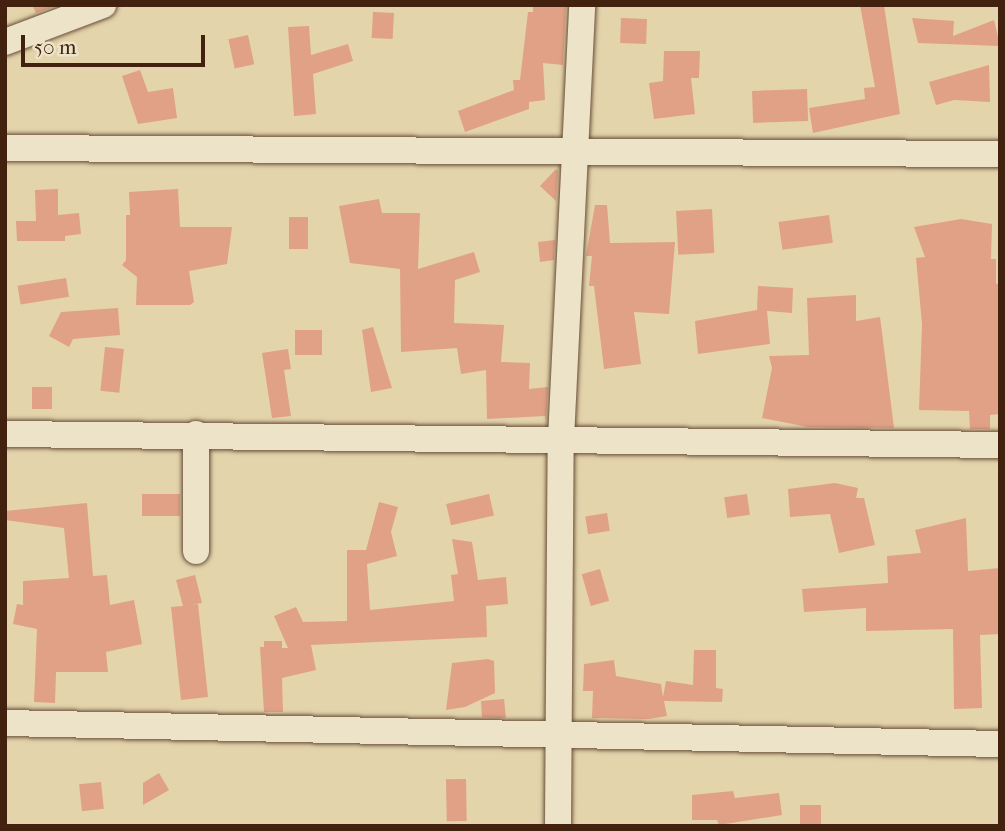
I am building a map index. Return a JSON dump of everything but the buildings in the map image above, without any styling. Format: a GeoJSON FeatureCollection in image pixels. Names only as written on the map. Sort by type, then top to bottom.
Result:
{"type":"FeatureCollection","features":[{"type":"Feature","properties":{"kind":"street"},"geometry":{"type":"LineString","coordinates":[[5,42],[103,5]]}},
{"type":"Feature","properties":{"kind":"street"},"geometry":{"type":"LineString","coordinates":[[558,826],[561,439],[578,149],[582,5]]}},
{"type":"Feature","properties":{"kind":"street"},"geometry":{"type":"LineString","coordinates":[[5,148],[578,149],[1000,154]]}},
{"type":"Feature","properties":{"kind":"street"},"geometry":{"type":"LineString","coordinates":[[196,433],[196,551]]}},
{"type":"Feature","properties":{"kind":"street"},"geometry":{"type":"LineString","coordinates":[[5,434],[196,433],[1000,445]]}},
{"type":"Feature","properties":{"kind":"street"},"geometry":{"type":"LineString","coordinates":[[5,723],[560,737],[1000,744]]}}]}
